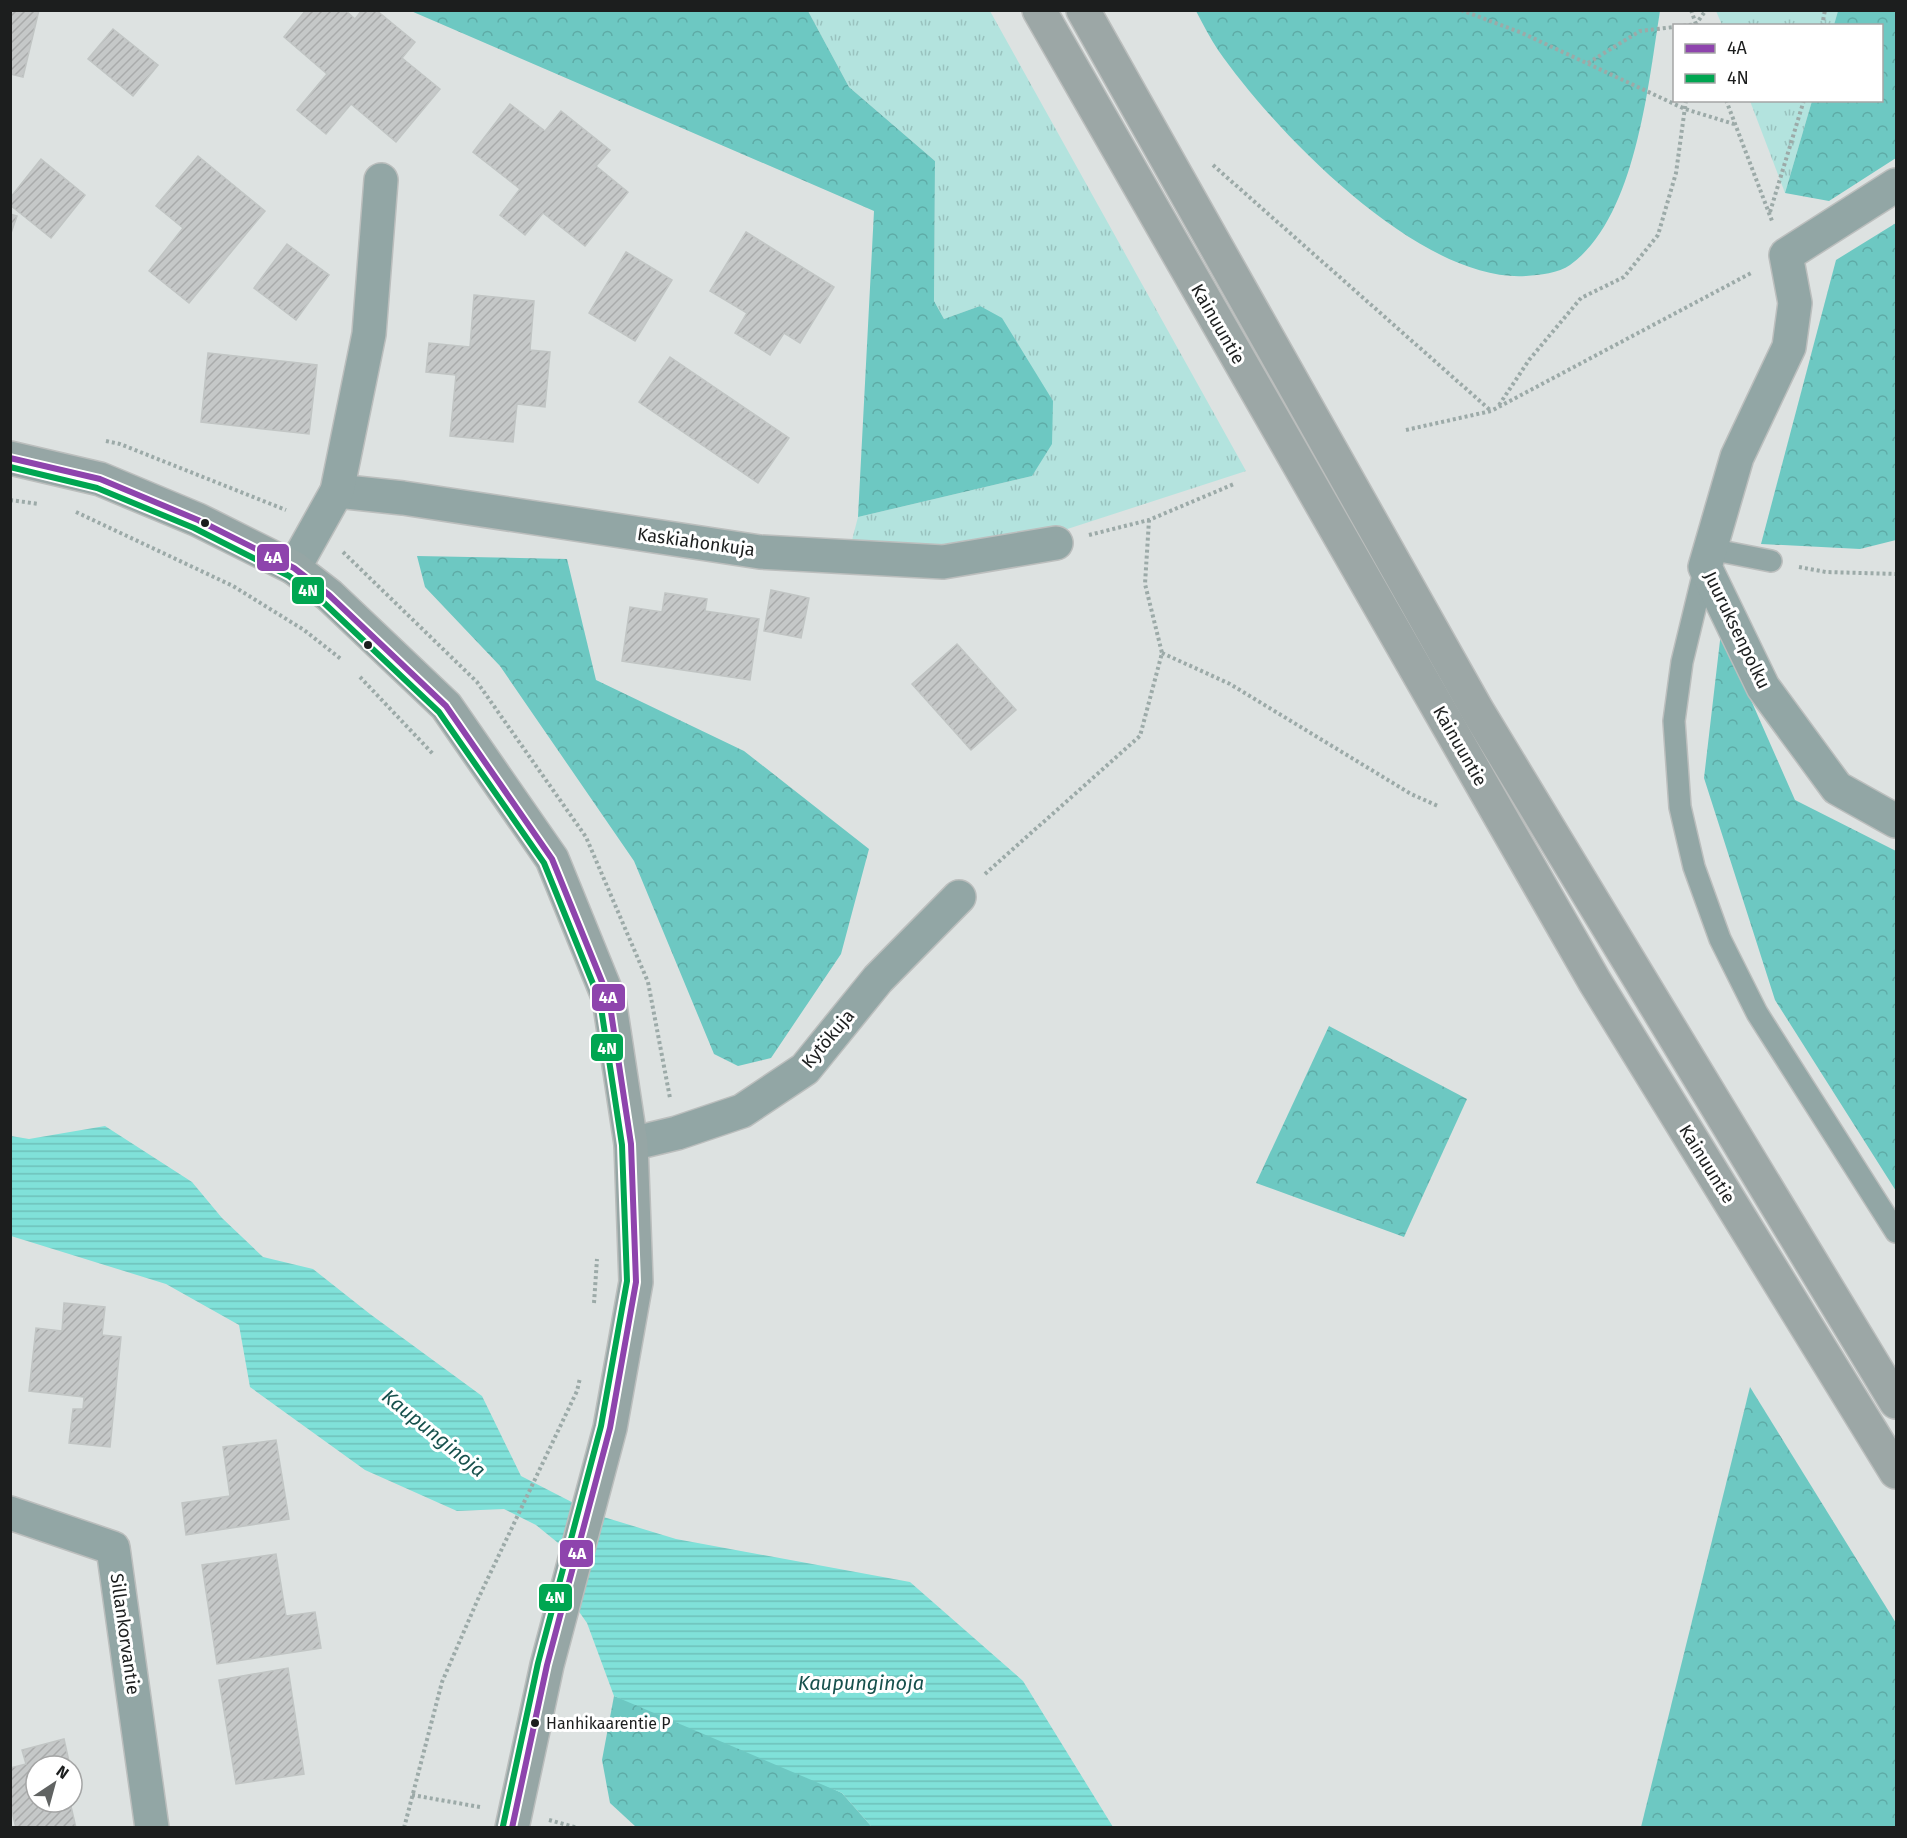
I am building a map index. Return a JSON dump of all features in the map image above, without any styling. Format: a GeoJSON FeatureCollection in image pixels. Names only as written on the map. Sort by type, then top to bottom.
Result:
{"type":"FeatureCollection","features":[{"type":"Feature","properties":{"kind":"highway","name":"Kainuuntie"},"geometry":{"type":"LineString","coordinates":[[1039,10],[1595,982],[1896,1472]]}},
{"type":"Feature","properties":{"kind":"highway","name":"Kainuuntie"},"geometry":{"type":"LineString","coordinates":[[1083,10],[1477,710],[1896,1402]]}},
{"type":"Feature","properties":{"kind":"street"},"geometry":{"type":"LineString","coordinates":[[294,568],[337,491],[369,334],[381,180]]}},
{"type":"Feature","properties":{"kind":"street"},"geometry":{"type":"LineString","coordinates":[[1786,255],[1896,185]]}},
{"type":"Feature","properties":{"kind":"street","name":"Juuruksenpolku"},"geometry":{"type":"LineString","coordinates":[[1786,255],[1795,303],[1789,347],[1737,457],[1707,558],[1763,687],[1838,789],[1896,821]]}},
{"type":"Feature","properties":{"kind":"street"},"geometry":{"type":"LineString","coordinates":[[10,458],[100,479],[198,520],[294,568],[329,595],[446,706],[552,859],[609,999],[632,1144],[636,1281],[610,1428],[548,1665],[512,1827]]}},
{"type":"Feature","properties":{"kind":"street","name":"Kaskiahonkuja"},"geometry":{"type":"LineString","coordinates":[[337,491],[403,498],[760,552],[943,562],[1056,543]]}},
{"type":"Feature","properties":{"kind":"street","name":"Kytökuja"},"geometry":{"type":"LineString","coordinates":[[632,1144],[677,1133],[742,1111],[805,1068],[878,979],[959,897]]}},
{"type":"Feature","properties":{"kind":"street","name":"Sillankorvantie"},"geometry":{"type":"LineString","coordinates":[[10,1513],[113,1548],[152,1827]]}},
{"type":"Feature","properties":{"kind":"lane"},"geometry":{"type":"LineString","coordinates":[[1770,561],[1707,558],[1682,662],[1674,721],[1680,807],[1695,867],[1720,939],[1757,1013],[1896,1232]]}},
{"type":"Feature","properties":{"kind":"path"},"geometry":{"type":"LineString","coordinates":[[1461,10],[1522,33],[1685,109],[1735,124]]}},
{"type":"Feature","properties":{"kind":"path"},"geometry":{"type":"LineString","coordinates":[[1697,24],[1706,10]]}},
{"type":"Feature","properties":{"kind":"path"},"geometry":{"type":"LineString","coordinates":[[1588,64],[1640,31],[1673,27]]}},
{"type":"Feature","properties":{"kind":"path"},"geometry":{"type":"LineString","coordinates":[[1497,407],[1529,360],[1581,298],[1624,277],[1658,235],[1676,173],[1686,102]]}},
{"type":"Feature","properties":{"kind":"path"},"geometry":{"type":"LineString","coordinates":[[1406,430],[1491,411],[1786,255],[1727,102]]}},
{"type":"Feature","properties":{"kind":"path"},"geometry":{"type":"LineString","coordinates":[[1769,213],[1803,102]]}},
{"type":"Feature","properties":{"kind":"path"},"geometry":{"type":"LineString","coordinates":[[1212,164],[1491,411]]}},
{"type":"Feature","properties":{"kind":"path"},"geometry":{"type":"LineString","coordinates":[[1056,543],[1149,520],[1234,484]]}},
{"type":"Feature","properties":{"kind":"path"},"geometry":{"type":"LineString","coordinates":[[10,500],[45,505]]}},
{"type":"Feature","properties":{"kind":"path"},"geometry":{"type":"LineString","coordinates":[[67,508],[233,586],[304,630],[348,665]]}},
{"type":"Feature","properties":{"kind":"path"},"geometry":{"type":"LineString","coordinates":[[959,897],[1140,736],[1162,653],[1145,584],[1149,520]]}},
{"type":"Feature","properties":{"kind":"path"},"geometry":{"type":"LineString","coordinates":[[1770,561],[1826,572],[1896,574]]}},
{"type":"Feature","properties":{"kind":"path"},"geometry":{"type":"LineString","coordinates":[[1162,653],[1230,684],[1411,794],[1438,806]]}},
{"type":"Feature","properties":{"kind":"path"},"geometry":{"type":"LineString","coordinates":[[356,673],[439,762]]}},
{"type":"Feature","properties":{"kind":"path"},"geometry":{"type":"LineString","coordinates":[[593,1314],[598,1249]]}},
{"type":"Feature","properties":{"kind":"path"},"geometry":{"type":"LineString","coordinates":[[404,1827],[442,1682],[478,1599],[577,1391],[582,1369]]}},
{"type":"Feature","properties":{"kind":"green space"},"geometry":{"type":"Polygon","coordinates":[[[411,11],[808,11],[849,87],[935,161],[934,301],[944,319],[980,306],[1002,318],[1053,401],[1052,444],[1032,476],[858,517],[874,211],[411,11]]]}},
{"type":"Feature","properties":{"kind":"green space"},"geometry":{"type":"Polygon","coordinates":[[[808,11],[990,11],[1246,471],[1052,534],[945,552],[850,548],[858,517],[1032,476],[980,306],[944,319],[934,301],[935,161],[849,87],[808,11]]]}},
{"type":"Feature","properties":{"kind":"green space"},"geometry":{"type":"Polygon","coordinates":[[[1196,11],[1660,11],[1644,111],[1635,148],[1610,216],[1592,244],[1570,265],[1555,272],[1526,276],[1485,272],[1441,255],[1397,229],[1354,196],[1275,121],[1243,84],[1218,50],[1196,11]]]}},
{"type":"Feature","properties":{"kind":"green space"},"geometry":{"type":"Polygon","coordinates":[[[1716,11],[1838,11],[1835,24],[1722,24],[1716,11]]]}},
{"type":"Feature","properties":{"kind":"green space"},"geometry":{"type":"Polygon","coordinates":[[[1838,11],[1896,11],[1896,158],[1829,201],[1785,193],[1812,102],[1883,102],[1883,24],[1834,24],[1838,11]]]}},
{"type":"Feature","properties":{"kind":"green space"},"geometry":{"type":"Polygon","coordinates":[[[1750,102],[1812,102],[1785,193],[1750,102]]]}},
{"type":"Feature","properties":{"kind":"green space"},"geometry":{"type":"Polygon","coordinates":[[[1896,223],[1896,540],[1860,549],[1761,544],[1836,260],[1896,223]]]}},
{"type":"Feature","properties":{"kind":"green space"},"geometry":{"type":"Polygon","coordinates":[[[417,556],[567,559],[596,680],[744,751],[869,849],[841,954],[771,1058],[738,1066],[714,1054],[634,861],[500,666],[425,587],[417,556]]]}},
{"type":"Feature","properties":{"kind":"green space"},"geometry":{"type":"Polygon","coordinates":[[[1721,632],[1795,800],[1896,851],[1896,1191],[1775,1000],[1704,778],[1721,632]]]}},
{"type":"Feature","properties":{"kind":"green space"},"geometry":{"type":"Polygon","coordinates":[[[1329,1026],[1467,1099],[1404,1237],[1256,1183],[1329,1026]]]}},
{"type":"Feature","properties":{"kind":"green space"},"geometry":{"type":"Polygon","coordinates":[[[1750,1387],[1896,1623],[1896,1827],[1641,1827],[1750,1387]]]}},
{"type":"Feature","properties":{"kind":"green space"},"geometry":{"type":"Polygon","coordinates":[[[614,1696],[707,1729],[842,1793],[872,1827],[636,1827],[610,1803],[602,1760],[614,1696]]]}},
{"type":"Feature","properties":{"kind":"water","name":"Kaupunginoja"},"geometry":{"type":"Polygon","coordinates":[[[105,1126],[192,1182],[222,1218],[263,1257],[313,1269],[482,1396],[521,1476],[597,1515],[676,1539],[910,1582],[1023,1681],[1113,1827],[872,1827],[842,1793],[614,1696],[587,1623],[575,1606],[584,1564],[536,1525],[504,1509],[457,1511],[365,1470],[250,1387],[239,1325],[166,1284],[11,1236],[11,1136],[29,1139],[105,1126]]]}},
{"type":"Feature","properties":{"kind":"building"},"geometry":{"type":"Polygon","coordinates":[[[10,10],[39,10],[23,77],[10,74],[10,10]]]}},
{"type":"Feature","properties":{"kind":"building"},"geometry":{"type":"Polygon","coordinates":[[[306,10],[345,10],[355,19],[362,10],[376,10],[415,42],[402,58],[440,89],[396,142],[351,104],[326,134],[297,110],[327,74],[284,37],[306,10]]]}},
{"type":"Feature","properties":{"kind":"building"},"geometry":{"type":"Polygon","coordinates":[[[113,29],[158,65],[133,96],[88,59],[113,29]]]}},
{"type":"Feature","properties":{"kind":"building"},"geometry":{"type":"Polygon","coordinates":[[[510,104],[545,131],[561,111],[610,150],[596,166],[628,192],[585,246],[543,213],[525,235],[500,215],[520,189],[473,152],[510,104]]]}},
{"type":"Feature","properties":{"kind":"building"},"geometry":{"type":"Polygon","coordinates":[[[198,156],[265,211],[189,303],[149,271],[183,228],[156,206],[198,156]]]}},
{"type":"Feature","properties":{"kind":"building"},"geometry":{"type":"Polygon","coordinates":[[[41,159],[85,195],[51,238],[10,205],[10,198],[41,159]]]}},
{"type":"Feature","properties":{"kind":"building"},"geometry":{"type":"Polygon","coordinates":[[[10,214],[17,216],[10,236],[10,214]]]}},
{"type":"Feature","properties":{"kind":"building"},"geometry":{"type":"Polygon","coordinates":[[[746,232],[834,287],[800,343],[784,333],[770,355],[735,333],[747,313],[710,291],[746,232]]]}},
{"type":"Feature","properties":{"kind":"building"},"geometry":{"type":"Polygon","coordinates":[[[287,244],[329,275],[296,320],[254,288],[287,244]]]}},
{"type":"Feature","properties":{"kind":"building"},"geometry":{"type":"Polygon","coordinates":[[[626,252],[672,280],[635,341],[589,313],[626,252]]]}},
{"type":"Feature","properties":{"kind":"building"},"geometry":{"type":"Polygon","coordinates":[[[474,295],[534,301],[530,350],[550,352],[545,407],[517,404],[513,442],[450,436],[456,375],[426,372],[429,343],[470,347],[474,295]]]}},
{"type":"Feature","properties":{"kind":"building"},"geometry":{"type":"Polygon","coordinates":[[[208,353],[317,365],[309,434],[201,422],[208,353]]]}},
{"type":"Feature","properties":{"kind":"building"},"geometry":{"type":"Polygon","coordinates":[[[670,357],[789,438],[758,483],[639,402],[670,357]]]}},
{"type":"Feature","properties":{"kind":"building"},"geometry":{"type":"Polygon","coordinates":[[[771,590],[809,598],[801,638],[764,631],[771,590]]]}},
{"type":"Feature","properties":{"kind":"building"},"geometry":{"type":"Polygon","coordinates":[[[665,593],[707,599],[705,611],[759,619],[750,680],[622,661],[630,607],[662,612],[665,593]]]}},
{"type":"Feature","properties":{"kind":"building"},"geometry":{"type":"Polygon","coordinates":[[[957,644],[1016,710],[971,750],[912,684],[957,644]]]}},
{"type":"Feature","properties":{"kind":"building"},"geometry":{"type":"Polygon","coordinates":[[[64,1303],[105,1307],[102,1335],[121,1337],[110,1447],[69,1443],[73,1409],[83,1409],[84,1397],[29,1391],[36,1328],[62,1331],[64,1303]]]}},
{"type":"Feature","properties":{"kind":"building"},"geometry":{"type":"Polygon","coordinates":[[[276,1440],[289,1519],[186,1535],[182,1503],[230,1496],[223,1447],[276,1440]]]}},
{"type":"Feature","properties":{"kind":"building"},"geometry":{"type":"Polygon","coordinates":[[[276,1554],[286,1616],[315,1612],[321,1648],[217,1664],[202,1565],[276,1554]]]}},
{"type":"Feature","properties":{"kind":"building"},"geometry":{"type":"Polygon","coordinates":[[[288,1668],[304,1774],[236,1784],[219,1680],[288,1668]]]}},
{"type":"Feature","properties":{"kind":"building"},"geometry":{"type":"Polygon","coordinates":[[[64,1739],[67,1754],[24,1754],[24,1757],[22,1750],[64,1739]]]}},
{"type":"Feature","properties":{"kind":"building"},"geometry":{"type":"Polygon","coordinates":[[[24,1764],[24,1814],[73,1814],[76,1828],[16,1828],[10,1804],[10,1768],[24,1764]]]}},
{"type":"Feature","properties":{"kind":"transit line","name":"4A"},"geometry":{"type":"LineString","coordinates":[[10,458],[100,479],[198,520],[294,568],[329,595],[446,706],[552,859],[609,999],[631,1144],[636,1282],[610,1428],[547,1665],[512,1828]]}},
{"type":"Feature","properties":{"kind":"transit line","name":"4N"},"geometry":{"type":"LineString","coordinates":[[10,467],[97,488],[194,528],[289,576],[323,602],[439,712],[544,863],[600,1001],[622,1145],[627,1281],[601,1426],[538,1663],[503,1826]]}},
{"type":"Feature","properties":{"kind":"place","name":"Hanhikaarentie P"},"geometry":{"type":"Point","coordinates":[535,1723]}}]}
